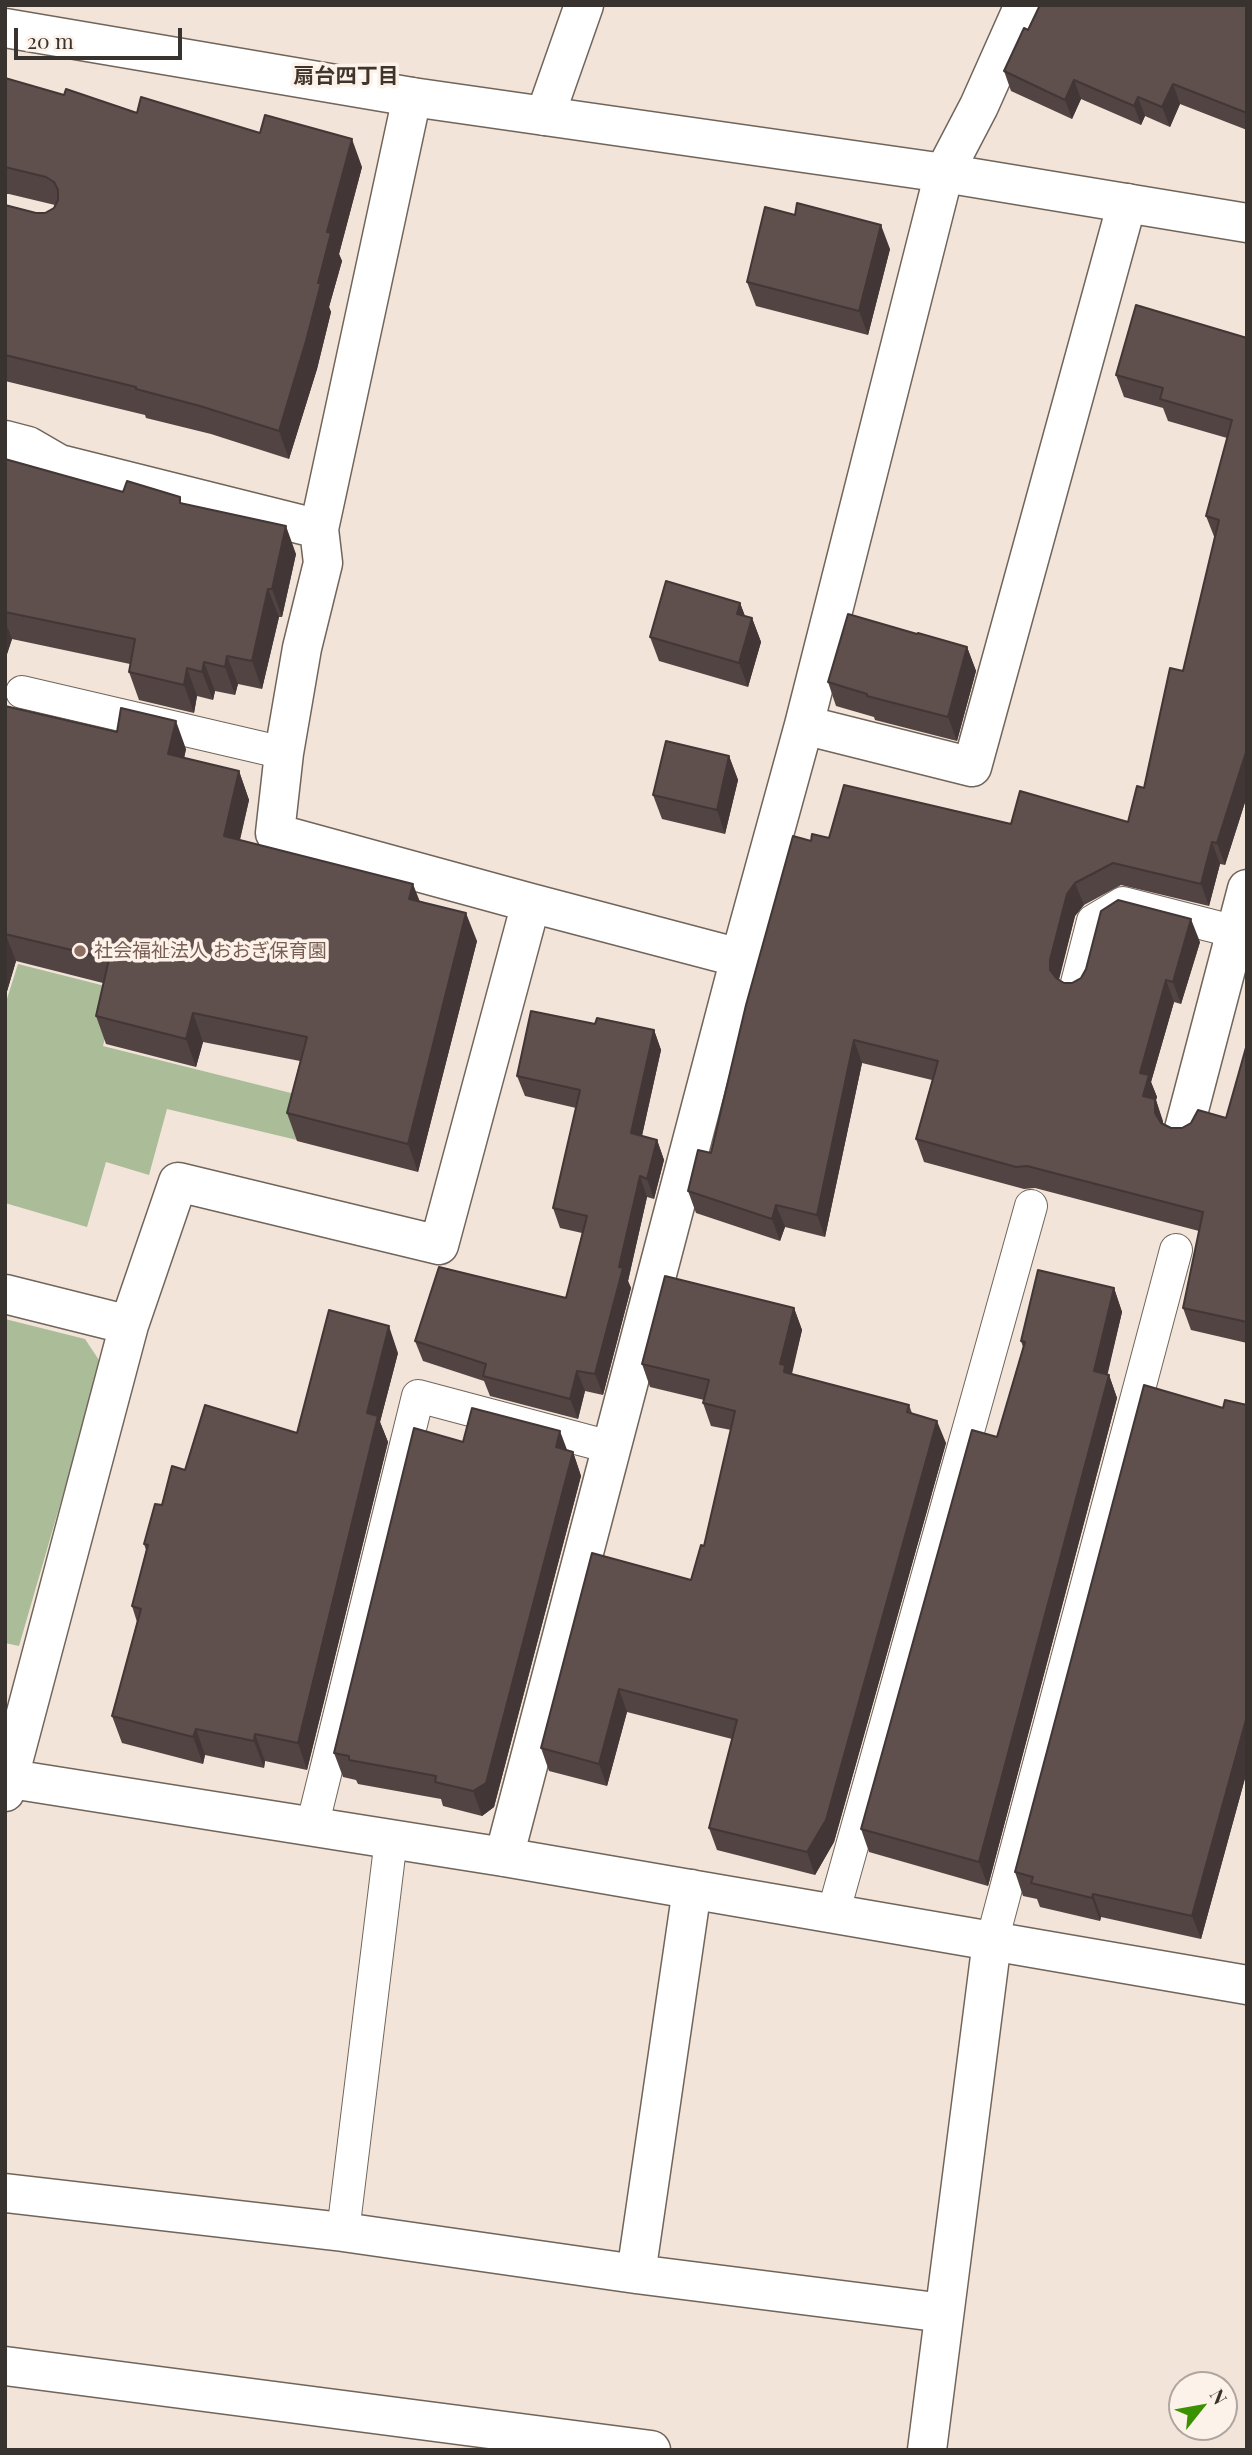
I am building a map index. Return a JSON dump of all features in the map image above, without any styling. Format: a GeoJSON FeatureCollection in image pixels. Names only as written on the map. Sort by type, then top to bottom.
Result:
{"type":"FeatureCollection","features":[{"type":"Feature","properties":{"kind":"street"},"geometry":{"type":"LineString","coordinates":[[545,116],[584,5]]}},
{"type":"Feature","properties":{"kind":"street"},"geometry":{"type":"LineString","coordinates":[[504,1857],[610,1447],[804,725],[944,173],[1024,5]]}},
{"type":"Feature","properties":{"kind":"street"},"geometry":{"type":"LineString","coordinates":[[5,28],[412,97],[944,173],[1247,223]]}},
{"type":"Feature","properties":{"kind":"street"},"geometry":{"type":"LineString","coordinates":[[412,97],[318,529],[323,563],[302,648],[284,753],[275,833],[740,958]]}},
{"type":"Feature","properties":{"kind":"street"},"geometry":{"type":"LineString","coordinates":[[804,725],[972,767],[1127,203]]}},
{"type":"Feature","properties":{"kind":"street"},"geometry":{"type":"LineString","coordinates":[[5,440],[28,446],[59,464],[318,529]]}},
{"type":"Feature","properties":{"kind":"street"},"geometry":{"type":"LineString","coordinates":[[1184,1129],[1247,889]]}},
{"type":"Feature","properties":{"kind":"street"},"geometry":{"type":"LineString","coordinates":[[531,903],[439,1245],[178,1182],[129,1325],[6,1783],[391,1839],[992,1941],[1245,1978]]}},
{"type":"Feature","properties":{"kind":"street"},"geometry":{"type":"LineString","coordinates":[[5,1294],[129,1325]]}},
{"type":"Feature","properties":{"kind":"street"},"geometry":{"type":"LineString","coordinates":[[636,2274],[692,1889]]}},
{"type":"Feature","properties":{"kind":"street"},"geometry":{"type":"LineString","coordinates":[[927,2450],[992,1941]]}},
{"type":"Feature","properties":{"kind":"street"},"geometry":{"type":"LineString","coordinates":[[5,2193],[342,2232],[636,2274],[944,2313]]}},
{"type":"Feature","properties":{"kind":"street"},"geometry":{"type":"LineString","coordinates":[[5,2365],[651,2450]]}},
{"type":"Feature","properties":{"kind":"lane"},"geometry":{"type":"LineString","coordinates":[[22,692],[284,753]]}},
{"type":"Feature","properties":{"kind":"lane"},"geometry":{"type":"LineString","coordinates":[[1076,987],[1093,921],[1123,903],[1236,932]]}},
{"type":"Feature","properties":{"kind":"lane"},"geometry":{"type":"LineString","coordinates":[[833,1914],[1031,1206]]}},
{"type":"Feature","properties":{"kind":"lane"},"geometry":{"type":"LineString","coordinates":[[992,1941],[1176,1250]]}},
{"type":"Feature","properties":{"kind":"lane"},"geometry":{"type":"LineString","coordinates":[[312,1827],[418,1396],[610,1447]]}},
{"type":"Feature","properties":{"kind":"lane"},"geometry":{"type":"LineString","coordinates":[[342,2232],[391,1839]]}},
{"type":"Feature","properties":{"kind":"green space"},"geometry":{"type":"Polygon","coordinates":[[[18,964],[117,989],[103,1046],[307,1097],[297,1140],[167,1109],[149,1175],[106,1162],[87,1227],[5,1203],[5,1005],[18,964]]]}},
{"type":"Feature","properties":{"kind":"green space"},"geometry":{"type":"Polygon","coordinates":[[[5,1319],[85,1339],[101,1363],[19,1646],[5,1643],[5,1319]]]}},
{"type":"Feature","properties":{"kind":"building"},"geometry":{"type":"Polygon","coordinates":[[[1040,5],[1247,5],[1247,113],[1173,84],[1162,107],[1138,97],[1134,106],[1074,80],[1065,100],[1004,71],[1024,28],[1028,30],[1040,5]]]}},
{"type":"Feature","properties":{"kind":"building"},"geometry":{"type":"Polygon","coordinates":[[[5,78],[64,95],[66,89],[137,113],[141,97],[260,133],[265,115],[352,139],[327,232],[331,233],[318,283],[321,283],[279,431],[136,387],[5,355],[5,205],[45,213],[54,208],[58,200],[58,190],[54,182],[46,177],[5,167],[5,78]]]}},
{"type":"Feature","properties":{"kind":"building"},"geometry":{"type":"Polygon","coordinates":[[[797,203],[881,225],[859,311],[747,282],[765,207],[795,215],[797,203]]]}},
{"type":"Feature","properties":{"kind":"building"},"geometry":{"type":"Polygon","coordinates":[[[1136,305],[1247,338],[1247,749],[1217,843],[1212,842],[1201,884],[1113,863],[1075,883],[1067,894],[1050,960],[1050,970],[1064,983],[1072,983],[1081,978],[1086,969],[1101,911],[1118,900],[1191,919],[1173,982],[1166,980],[1140,1073],[1149,1075],[1143,1096],[1155,1099],[1155,1113],[1161,1123],[1171,1128],[1182,1128],[1191,1123],[1198,1110],[1226,1118],[1247,1044],[1247,1322],[1183,1308],[1203,1212],[1027,1166],[1016,1167],[916,1139],[938,1061],[854,1040],[817,1215],[776,1205],[772,1219],[688,1191],[698,1150],[711,1153],[746,1005],[793,836],[811,841],[812,834],[829,838],[844,785],[1011,824],[1020,791],[1128,822],[1137,786],[1144,788],[1170,668],[1183,671],[1219,520],[1206,516],[1232,420],[1160,399],[1163,388],[1116,375],[1136,305]]]}},
{"type":"Feature","properties":{"kind":"building"},"geometry":{"type":"Polygon","coordinates":[[[5,459],[123,492],[127,481],[180,497],[180,503],[286,526],[252,661],[227,656],[225,667],[204,662],[202,672],[187,668],[184,685],[129,672],[135,639],[5,612],[5,459]]]}},
{"type":"Feature","properties":{"kind":"building"},"geometry":{"type":"Polygon","coordinates":[[[666,581],[740,603],[737,614],[752,618],[739,663],[650,637],[666,581]]]}},
{"type":"Feature","properties":{"kind":"building"},"geometry":{"type":"Polygon","coordinates":[[[848,614],[967,647],[948,717],[867,696],[828,682],[848,614]]]}},
{"type":"Feature","properties":{"kind":"building"},"geometry":{"type":"Polygon","coordinates":[[[5,706],[117,732],[121,708],[176,721],[168,754],[239,771],[224,836],[413,884],[409,899],[466,913],[408,1144],[287,1113],[307,1037],[193,1013],[186,1039],[96,1016],[109,959],[5,934],[5,706]]]}},
{"type":"Feature","properties":{"kind":"building"},"geometry":{"type":"Polygon","coordinates":[[[666,741],[729,756],[717,810],[653,795],[666,741]]]}},
{"type":"Feature","properties":{"kind":"building"},"geometry":{"type":"Polygon","coordinates":[[[531,1011],[595,1024],[597,1018],[654,1030],[631,1133],[657,1140],[647,1179],[640,1176],[619,1267],[623,1268],[595,1374],[577,1371],[570,1399],[483,1376],[486,1364],[415,1341],[439,1267],[566,1298],[587,1216],[553,1208],[580,1090],[517,1076],[531,1011]]]}},
{"type":"Feature","properties":{"kind":"building"},"geometry":{"type":"Polygon","coordinates":[[[1038,1270],[1114,1288],[1094,1371],[1109,1375],[979,1862],[861,1829],[972,1430],[997,1437],[1025,1342],[1021,1341],[1038,1270]]]}},
{"type":"Feature","properties":{"kind":"building"},"geometry":{"type":"Polygon","coordinates":[[[665,1276],[794,1308],[780,1364],[785,1365],[784,1372],[909,1405],[907,1412],[937,1421],[826,1820],[807,1852],[709,1828],[737,1720],[619,1689],[599,1764],[541,1748],[592,1553],[691,1580],[701,1545],[704,1546],[735,1411],[703,1403],[709,1380],[642,1364],[665,1276]]]}},
{"type":"Feature","properties":{"kind":"building"},"geometry":{"type":"Polygon","coordinates":[[[329,1310],[389,1326],[367,1413],[378,1416],[298,1743],[255,1734],[254,1741],[196,1729],[193,1737],[112,1716],[141,1609],[132,1606],[148,1545],[144,1544],[155,1504],[162,1505],[172,1466],[185,1470],[205,1405],[297,1433],[329,1310]]]}},
{"type":"Feature","properties":{"kind":"building"},"geometry":{"type":"Polygon","coordinates":[[[1144,1385],[1223,1408],[1225,1400],[1247,1405],[1247,1716],[1192,1916],[1093,1894],[1092,1898],[1031,1883],[1033,1877],[1015,1872],[1144,1385]]]}},
{"type":"Feature","properties":{"kind":"building"},"geometry":{"type":"Polygon","coordinates":[[[472,1408],[560,1431],[556,1447],[573,1452],[486,1783],[473,1791],[435,1782],[436,1776],[349,1760],[349,1756],[334,1753],[414,1428],[463,1442],[472,1408]]]}},
{"type":"Feature","properties":{"kind":"place","name":"社会福祉法人 おおぎ保育園"},"geometry":{"type":"Point","coordinates":[80,951]}},
{"type":"Feature","properties":{"kind":"district","name":"扇台四丁目"},"geometry":{"type":"Point","coordinates":[346,76]}}]}
